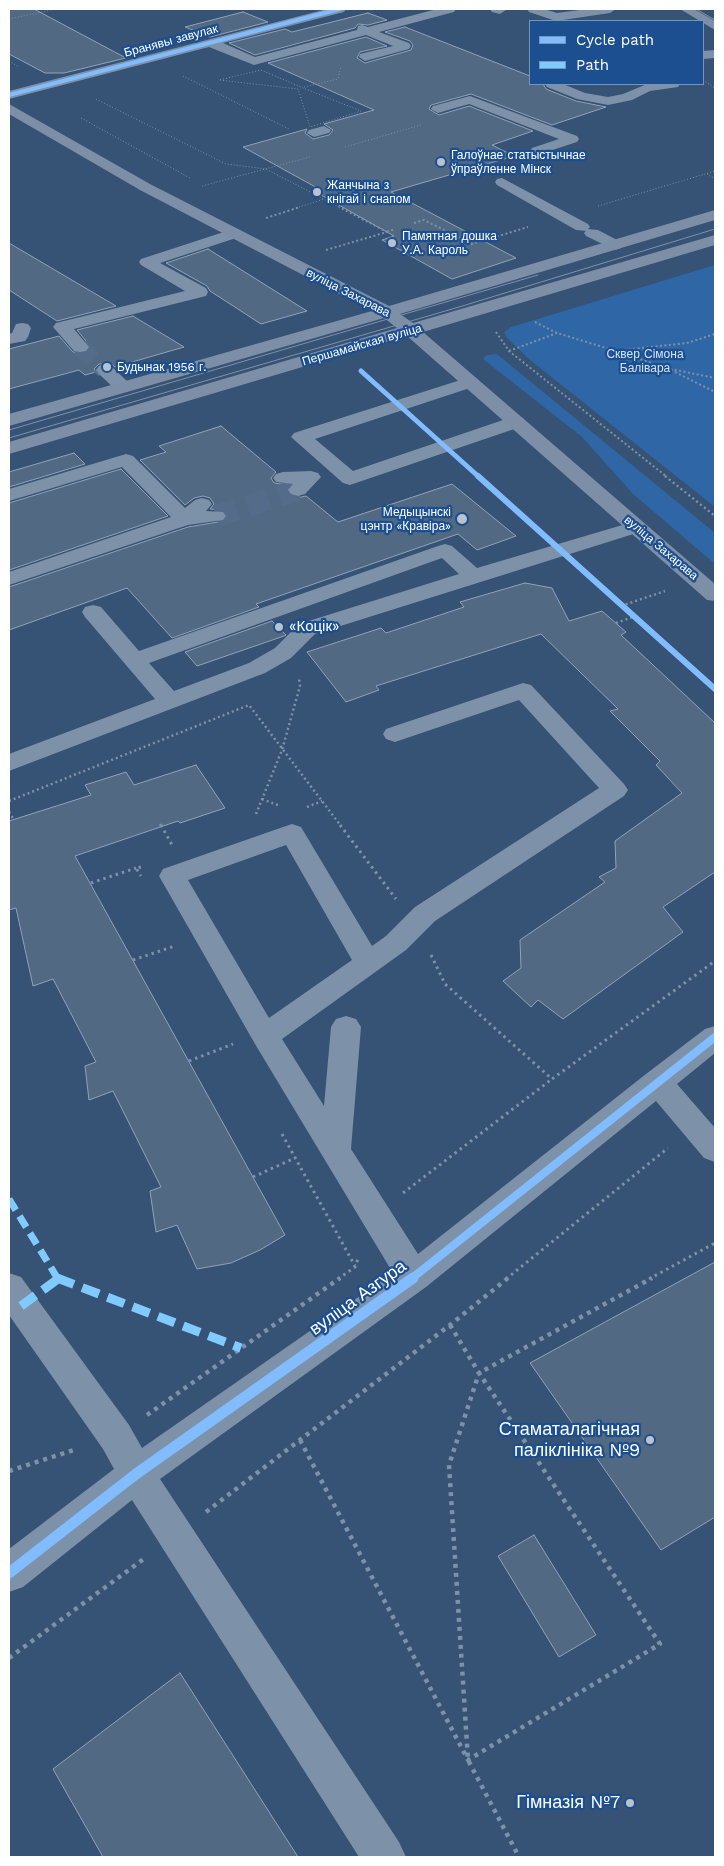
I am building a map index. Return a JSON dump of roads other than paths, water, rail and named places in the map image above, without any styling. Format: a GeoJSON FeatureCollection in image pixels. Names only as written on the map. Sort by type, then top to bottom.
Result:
{"type":"FeatureCollection","features":[{"type":"Feature","properties":{"kind":"main road"},"geometry":{"type":"LineString","coordinates":[[686,9],[715,26]]}},
{"type":"Feature","properties":{"kind":"main road","name":"вуліца Захарава"},"geometry":{"type":"LineString","coordinates":[[9,108],[146,187],[233,234],[387,312],[412,331],[715,595]]}},
{"type":"Feature","properties":{"kind":"main road","name":"Першамайская вуліца"},"geometry":{"type":"LineString","coordinates":[[9,420],[387,312],[715,215]]}},
{"type":"Feature","properties":{"kind":"main road","name":"Першамайская вуліца"},"geometry":{"type":"LineString","coordinates":[[9,448],[412,331],[715,240]]}},
{"type":"Feature","properties":{"kind":"street"},"geometry":{"type":"LineString","coordinates":[[286,9],[307,17]]}},
{"type":"Feature","properties":{"kind":"street"},"geometry":{"type":"LineString","coordinates":[[211,43],[254,62],[450,9]]}},
{"type":"Feature","properties":{"kind":"street"},"geometry":{"type":"LineString","coordinates":[[533,9],[556,17],[601,13]]}},
{"type":"Feature","properties":{"kind":"street","name":"Бранявы завулак"},"geometry":{"type":"LineString","coordinates":[[9,95],[323,13],[345,18]]}},
{"type":"Feature","properties":{"kind":"street"},"geometry":{"type":"LineString","coordinates":[[345,18],[367,31],[405,46],[365,57]]}},
{"type":"Feature","properties":{"kind":"street"},"geometry":{"type":"LineString","coordinates":[[277,55],[295,64]]}},
{"type":"Feature","properties":{"kind":"street"},"geometry":{"type":"LineString","coordinates":[[554,85],[582,96],[608,101],[627,97],[647,88],[666,85]]}},
{"type":"Feature","properties":{"kind":"street"},"geometry":{"type":"LineString","coordinates":[[452,116],[438,109],[470,100],[572,140],[537,151]]}},
{"type":"Feature","properties":{"kind":"street"},"geometry":{"type":"LineString","coordinates":[[502,182],[615,245]]}},
{"type":"Feature","properties":{"kind":"street"},"geometry":{"type":"LineString","coordinates":[[80,347],[62,327],[200,292],[147,262],[233,234]]}},
{"type":"Feature","properties":{"kind":"street"},"geometry":{"type":"LineString","coordinates":[[9,340],[19,337],[22,328]]}},
{"type":"Feature","properties":{"kind":"street"},"geometry":{"type":"LineString","coordinates":[[105,370],[123,387]]}},
{"type":"Feature","properties":{"kind":"street"},"geometry":{"type":"LineString","coordinates":[[470,382],[301,437],[350,479],[516,422]]}},
{"type":"Feature","properties":{"kind":"street"},"geometry":{"type":"LineString","coordinates":[[9,495],[126,460],[185,519]]}},
{"type":"Feature","properties":{"kind":"street"},"geometry":{"type":"LineString","coordinates":[[298,482],[339,469]]}},
{"type":"Feature","properties":{"kind":"street"},"geometry":{"type":"LineString","coordinates":[[9,579],[209,510]]}},
{"type":"Feature","properties":{"kind":"street"},"geometry":{"type":"LineString","coordinates":[[9,763],[257,668],[283,653],[307,629],[636,527]]}},
{"type":"Feature","properties":{"kind":"street"},"geometry":{"type":"LineString","coordinates":[[135,660],[445,550],[474,577]]}},
{"type":"Feature","properties":{"kind":"street"},"geometry":{"type":"LineString","coordinates":[[93,612],[170,701]]}},
{"type":"Feature","properties":{"kind":"street"},"geometry":{"type":"LineString","coordinates":[[264,1036],[396,943],[425,914],[615,790],[523,690],[396,734]]}},
{"type":"Feature","properties":{"kind":"street"},"geometry":{"type":"LineString","coordinates":[[368,963],[292,833],[172,876],[264,1036],[414,1277]]}},
{"type":"Feature","properties":{"kind":"street"},"geometry":{"type":"LineString","coordinates":[[335,1152],[346,1027]]}},
{"type":"Feature","properties":{"kind":"street","name":"вуліца Азгура"},"geometry":{"type":"LineString","coordinates":[[9,1573],[136,1474],[414,1277],[715,1037]]}},
{"type":"Feature","properties":{"kind":"street"},"geometry":{"type":"LineString","coordinates":[[657,1082],[715,1149]]}},
{"type":"Feature","properties":{"kind":"street"},"geometry":{"type":"LineString","coordinates":[[9,1288],[116,1437],[136,1474],[384,1857]]}},
{"type":"Feature","properties":{"kind":"tunnel"},"geometry":{"type":"LineString","coordinates":[[80,347],[105,370]]}},
{"type":"Feature","properties":{"kind":"tunnel"},"geometry":{"type":"LineString","coordinates":[[216,516],[298,490]]}},
{"type":"Feature","properties":{"kind":"tram line"},"geometry":{"type":"LineString","coordinates":[[696,9],[715,20]]}},
{"type":"Feature","properties":{"kind":"tram line"},"geometry":{"type":"LineString","coordinates":[[9,438],[459,307],[715,229]]}},
{"type":"Feature","properties":{"kind":"tram line"},"geometry":{"type":"LineString","coordinates":[[9,430],[538,275]]}},
{"type":"Feature","properties":{"kind":"place","name":"Галоўнае статыстычнае ўпраўленне Мінск"},"geometry":{"type":"Point","coordinates":[441,162]}},
{"type":"Feature","properties":{"kind":"place","name":"Жанчына з кнігай і снапом"},"geometry":{"type":"Point","coordinates":[317,192]}},
{"type":"Feature","properties":{"kind":"place","name":"Памятная дошка У.А. Кароль"},"geometry":{"type":"Point","coordinates":[392,243]}},
{"type":"Feature","properties":{"kind":"place","name":"Будынак 1956 г."},"geometry":{"type":"Point","coordinates":[107,367]}},
{"type":"Feature","properties":{"kind":"place","name":"Медыцынскі цэнтр «Кравіра»"},"geometry":{"type":"Point","coordinates":[462,519]}},
{"type":"Feature","properties":{"kind":"place","name":"«Коцік»"},"geometry":{"type":"Point","coordinates":[279,627]}},
{"type":"Feature","properties":{"kind":"place","name":"Стаматалагічная паліклініка №9"},"geometry":{"type":"Point","coordinates":[650,1440]}},
{"type":"Feature","properties":{"kind":"place","name":"Гімназія №7"},"geometry":{"type":"Point","coordinates":[630,1803]}},
{"type":"Feature","properties":{"kind":"park label","name":"Сквер Сімона Балівара"},"geometry":{"type":"Point","coordinates":[645,361]}}]}
